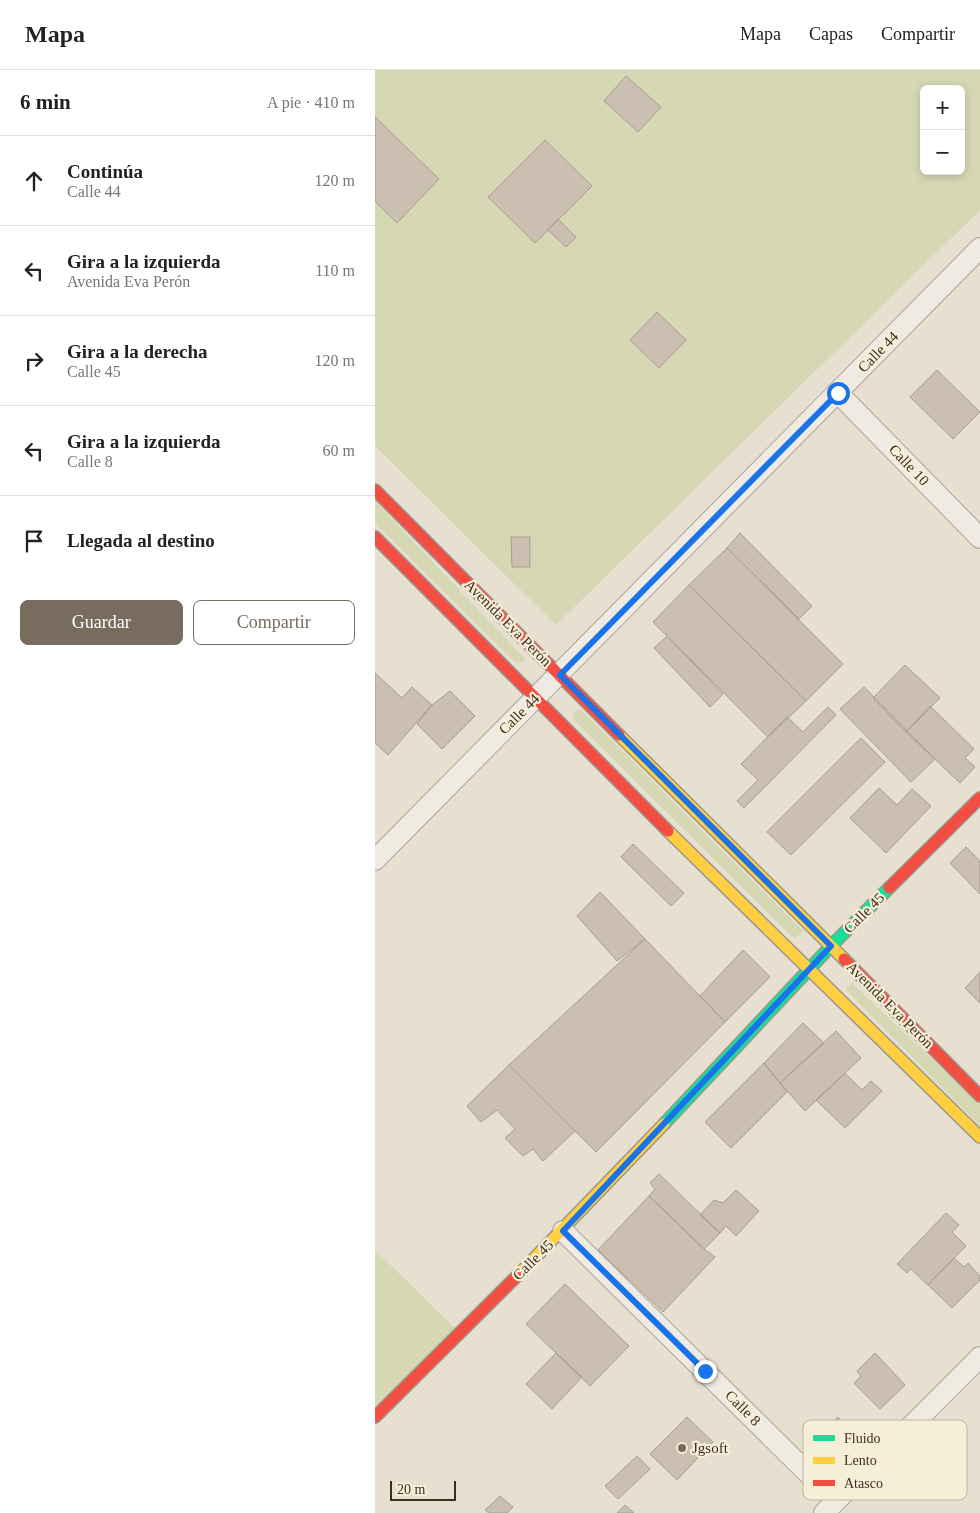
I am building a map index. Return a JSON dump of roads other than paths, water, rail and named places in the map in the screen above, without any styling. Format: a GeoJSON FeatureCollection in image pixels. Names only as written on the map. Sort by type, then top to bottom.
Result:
{"type":"FeatureCollection","features":[{"type":"Feature","properties":{"kind":"main road","name":"Avenida Eva Perón"},"geometry":{"type":"LineString","coordinates":[[375,490],[980,1096]]}},
{"type":"Feature","properties":{"kind":"main road","name":"Avenida Eva Perón"},"geometry":{"type":"LineString","coordinates":[[375,537],[738,901],[810,968],[980,1137]]}},
{"type":"Feature","properties":{"kind":"main road","name":"Calle 45"},"geometry":{"type":"LineString","coordinates":[[375,1417],[563,1231],[831,946],[980,798]]}},
{"type":"Feature","properties":{"kind":"street","name":"Calle 44"},"geometry":{"type":"LineString","coordinates":[[375,860],[560,675],[980,248]]}},
{"type":"Feature","properties":{"kind":"street","name":"Calle 10"},"geometry":{"type":"LineString","coordinates":[[838,393],[980,538]]}},
{"type":"Feature","properties":{"kind":"street","name":"Calle 8"},"geometry":{"type":"LineString","coordinates":[[563,1231],[803,1479]]}},
{"type":"Feature","properties":{"kind":"street"},"geometry":{"type":"LineString","coordinates":[[917,1420],[980,1357]]}},
{"type":"Feature","properties":{"kind":"place","name":"Jgsoft"},"geometry":{"type":"Point","coordinates":[682,1448]}}]}
